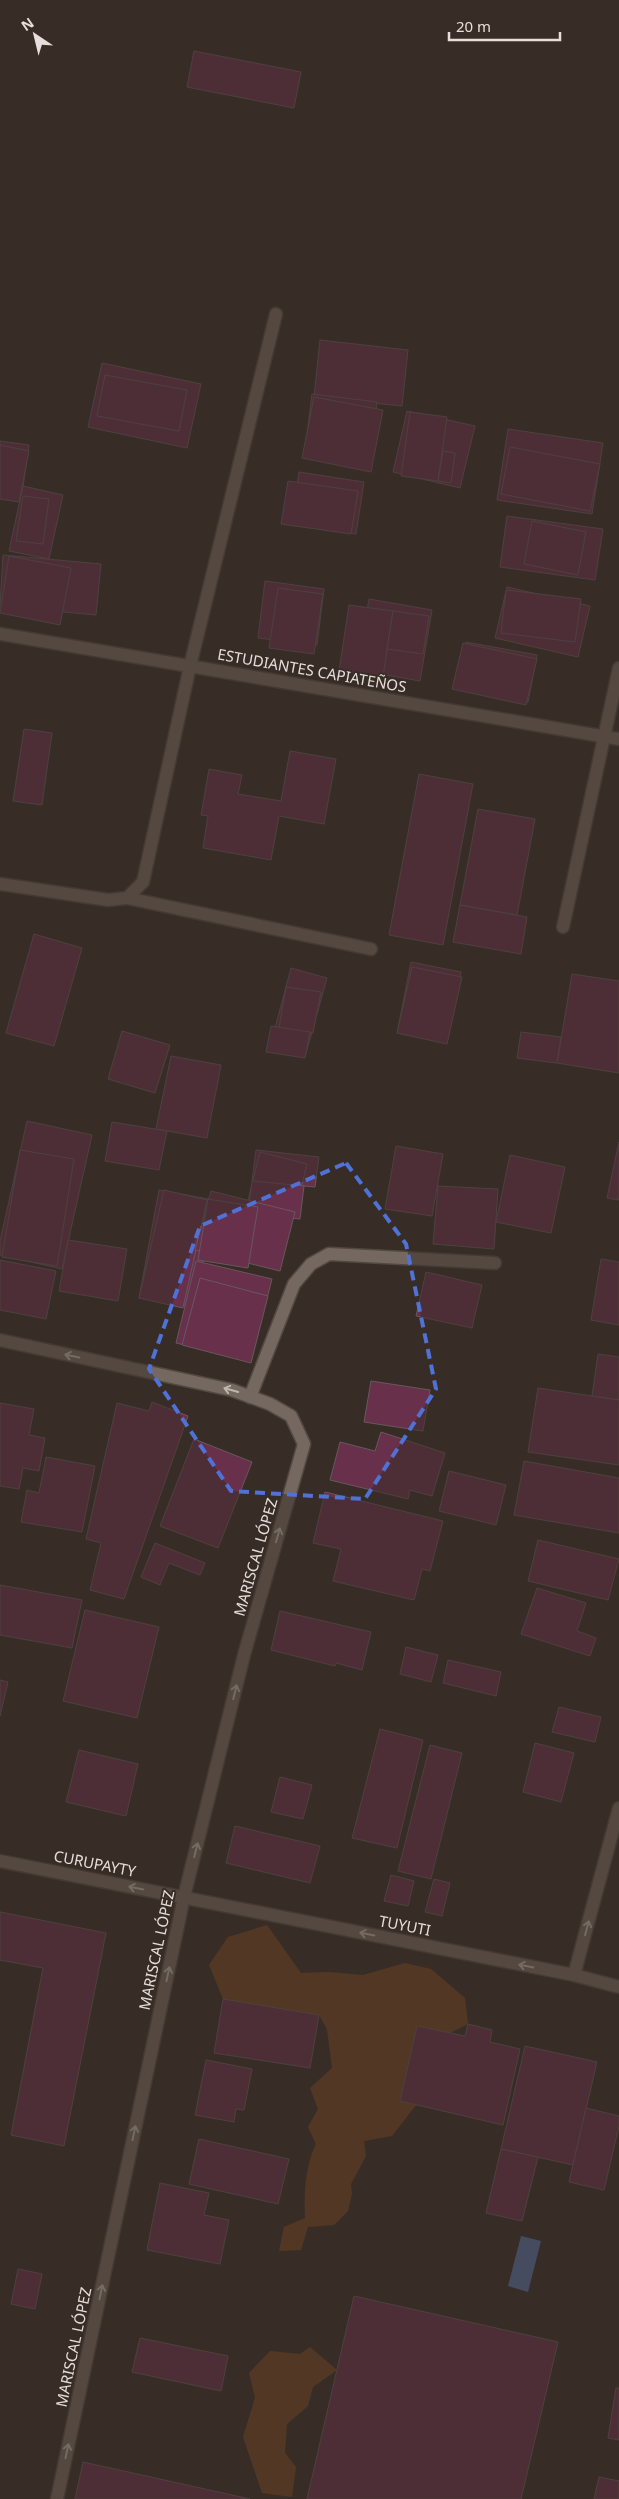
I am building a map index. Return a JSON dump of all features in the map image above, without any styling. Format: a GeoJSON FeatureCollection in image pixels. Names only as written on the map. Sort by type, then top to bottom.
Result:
{"type":"FeatureCollection","features":[{"type":"Feature","properties":{"kind":"street"},"geometry":{"type":"LineString","coordinates":[[127,898],[143,882],[190,666],[276,314]]}},
{"type":"Feature","properties":{"kind":"street","name":"ESTUDIANTES CAPIATEÑOS"},"geometry":{"type":"LineString","coordinates":[[0,634],[605,735],[619,739]]}},
{"type":"Feature","properties":{"kind":"street"},"geometry":{"type":"LineString","coordinates":[[563,927],[619,668]]}},
{"type":"Feature","properties":{"kind":"street"},"geometry":{"type":"LineString","coordinates":[[0,884],[108,900],[127,898],[371,949]]}},
{"type":"Feature","properties":{"kind":"street"},"geometry":{"type":"LineString","coordinates":[[0,1340],[232,1390],[250,1397],[294,1284],[311,1264],[328,1254],[495,1263]]}},
{"type":"Feature","properties":{"kind":"street","name":"MARISCAL LÓPEZ"},"geometry":{"type":"LineString","coordinates":[[57,2499],[184,1897],[244,1655],[304,1444],[291,1416],[270,1404],[250,1397]]}},
{"type":"Feature","properties":{"kind":"street"},"geometry":{"type":"LineString","coordinates":[[574,1975],[619,1808]]}},
{"type":"Feature","properties":{"kind":"street","name":"CURUPAYTY"},"geometry":{"type":"LineString","coordinates":[[0,1860],[184,1897]]}},
{"type":"Feature","properties":{"kind":"street","name":"TUYUTI"},"geometry":{"type":"LineString","coordinates":[[184,1897],[574,1975],[619,1987]]}},
{"type":"Feature","properties":{"kind":"highlighted area"},"geometry":{"type":"Polygon","coordinates":[[[346,1163],[406,1244],[436,1389],[365,1499],[231,1491],[149,1369],[200,1226],[346,1163]]]}},
{"type":"Feature","properties":{"kind":"shaded area"},"geometry":{"type":"Polygon","coordinates":[[[267,1925],[301,1973],[328,1972],[363,1975],[405,1963],[431,1969],[465,1998],[468,2024],[450,2033],[417,2026],[400,2101],[416,2105],[392,2136],[364,2141],[366,2156],[351,2184],[352,2194],[348,2211],[334,2225],[308,2227],[301,2250],[279,2251],[284,2227],[305,2218],[306,2180],[316,2144],[308,2127],[318,2109],[310,2088],[332,2068],[327,2029],[319,2015],[223,1999],[209,1965],[228,1937],[267,1925]]]}},
{"type":"Feature","properties":{"kind":"shaded area"},"geometry":{"type":"Polygon","coordinates":[[[310,2347],[337,2370],[313,2387],[308,2406],[287,2424],[285,2453],[296,2467],[292,2497],[262,2493],[243,2437],[255,2398],[249,2373],[270,2351],[300,2354],[310,2347]]]}},
{"type":"Feature","properties":{"kind":"water"},"geometry":{"type":"Polygon","coordinates":[[[521,2236],[541,2241],[528,2292],[508,2286],[521,2236]]]}},
{"type":"Feature","properties":{"kind":"building"},"geometry":{"type":"Polygon","coordinates":[[[194,51],[301,72],[294,108],[187,87],[194,51]]]}},
{"type":"Feature","properties":{"kind":"building"},"geometry":{"type":"Polygon","coordinates":[[[320,340],[408,350],[402,406],[314,397],[320,340]]]}},
{"type":"Feature","properties":{"kind":"building"},"geometry":{"type":"Polygon","coordinates":[[[102,363],[201,384],[187,448],[88,427],[102,363]]]}},
{"type":"Feature","properties":{"kind":"building"},"geometry":{"type":"Polygon","coordinates":[[[105,375],[187,390],[179,431],[97,416],[105,375]]]}},
{"type":"Feature","properties":{"kind":"building"},"geometry":{"type":"Polygon","coordinates":[[[312,394],[377,402],[370,459],[305,451],[312,394]]]}},
{"type":"Feature","properties":{"kind":"building"},"geometry":{"type":"Polygon","coordinates":[[[314,397],[383,410],[371,472],[302,458],[314,397]]]}},
{"type":"Feature","properties":{"kind":"building"},"geometry":{"type":"Polygon","coordinates":[[[407,411],[475,426],[460,488],[393,472],[407,411]]]}},
{"type":"Feature","properties":{"kind":"building"},"geometry":{"type":"Polygon","coordinates":[[[410,412],[447,417],[438,481],[401,476],[410,412]]]}},
{"type":"Feature","properties":{"kind":"building"},"geometry":{"type":"Polygon","coordinates":[[[508,429],[603,443],[592,514],[497,500],[508,429]]]}},
{"type":"Feature","properties":{"kind":"building"},"geometry":{"type":"Polygon","coordinates":[[[0,441],[29,445],[21,501],[0,498],[0,441]]]}},
{"type":"Feature","properties":{"kind":"building"},"geometry":{"type":"Polygon","coordinates":[[[0,445],[29,451],[19,502],[0,499],[0,445]]]}},
{"type":"Feature","properties":{"kind":"building"},"geometry":{"type":"Polygon","coordinates":[[[510,447],[600,464],[590,511],[501,494],[510,447]]]}},
{"type":"Feature","properties":{"kind":"building"},"geometry":{"type":"Polygon","coordinates":[[[443,451],[455,453],[451,483],[438,481],[443,451]]]}},
{"type":"Feature","properties":{"kind":"building"},"geometry":{"type":"Polygon","coordinates":[[[299,472],[364,482],[356,534],[291,525],[299,472]]]}},
{"type":"Feature","properties":{"kind":"building"},"geometry":{"type":"Polygon","coordinates":[[[288,481],[358,491],[351,534],[281,524],[288,481]]]}},
{"type":"Feature","properties":{"kind":"building"},"geometry":{"type":"Polygon","coordinates":[[[23,486],[63,495],[49,559],[9,551],[23,486]]]}},
{"type":"Feature","properties":{"kind":"building"},"geometry":{"type":"Polygon","coordinates":[[[23,496],[49,499],[43,544],[16,541],[23,496]]]}},
{"type":"Feature","properties":{"kind":"building"},"geometry":{"type":"Polygon","coordinates":[[[507,516],[603,529],[595,580],[500,567],[507,516]]]}},
{"type":"Feature","properties":{"kind":"building"},"geometry":{"type":"Polygon","coordinates":[[[532,521],[586,532],[578,575],[524,564],[532,521]]]}},
{"type":"Feature","properties":{"kind":"building"},"geometry":{"type":"Polygon","coordinates":[[[3,555],[101,564],[96,615],[0,606],[3,555]]]}},
{"type":"Feature","properties":{"kind":"building"},"geometry":{"type":"Polygon","coordinates":[[[9,556],[71,568],[60,625],[0,613],[9,556]]]}},
{"type":"Feature","properties":{"kind":"building"},"geometry":{"type":"Polygon","coordinates":[[[265,581],[324,589],[317,645],[258,638],[265,581]]]}},
{"type":"Feature","properties":{"kind":"building"},"geometry":{"type":"Polygon","coordinates":[[[507,587],[590,606],[578,657],[495,638],[507,587]]]}},
{"type":"Feature","properties":{"kind":"building"},"geometry":{"type":"Polygon","coordinates":[[[278,588],[323,594],[314,654],[269,648],[278,588]]]}},
{"type":"Feature","properties":{"kind":"building"},"geometry":{"type":"Polygon","coordinates":[[[506,590],[581,599],[575,642],[501,633],[506,590]]]}},
{"type":"Feature","properties":{"kind":"building"},"geometry":{"type":"Polygon","coordinates":[[[369,599],[432,610],[420,681],[357,670],[369,599]]]}},
{"type":"Feature","properties":{"kind":"building"},"geometry":{"type":"Polygon","coordinates":[[[349,605],[393,611],[383,677],[339,671],[349,605]]]}},
{"type":"Feature","properties":{"kind":"building"},"geometry":{"type":"Polygon","coordinates":[[[393,611],[429,616],[423,654],[387,649],[393,611]]]}},
{"type":"Feature","properties":{"kind":"building"},"geometry":{"type":"Polygon","coordinates":[[[466,642],[537,655],[528,702],[457,689],[466,642]]]}},
{"type":"Feature","properties":{"kind":"building"},"geometry":{"type":"Polygon","coordinates":[[[463,643],[537,659],[526,705],[452,689],[463,643]]]}},
{"type":"Feature","properties":{"kind":"building"},"geometry":{"type":"Polygon","coordinates":[[[24,729],[52,733],[42,805],[13,801],[24,729]]]}},
{"type":"Feature","properties":{"kind":"building"},"geometry":{"type":"Polygon","coordinates":[[[290,751],[336,759],[324,824],[279,816],[271,860],[203,848],[208,816],[201,815],[209,769],[242,775],[238,794],[281,801],[290,751]]]}},
{"type":"Feature","properties":{"kind":"building"},"geometry":{"type":"Polygon","coordinates":[[[419,774],[473,784],[443,945],[389,935],[419,774]]]}},
{"type":"Feature","properties":{"kind":"building"},"geometry":{"type":"Polygon","coordinates":[[[478,809],[535,819],[517,915],[460,905],[478,809]]]}},
{"type":"Feature","properties":{"kind":"building"},"geometry":{"type":"Polygon","coordinates":[[[460,905],[527,917],[521,954],[453,942],[460,905]]]}},
{"type":"Feature","properties":{"kind":"building"},"geometry":{"type":"Polygon","coordinates":[[[34,934],[82,948],[54,1046],[6,1033],[34,934]]]}},
{"type":"Feature","properties":{"kind":"building"},"geometry":{"type":"Polygon","coordinates":[[[411,962],[461,972],[447,1043],[397,1033],[411,962]]]}},
{"type":"Feature","properties":{"kind":"building"},"geometry":{"type":"Polygon","coordinates":[[[412,967],[462,977],[447,1044],[397,1033],[412,967]]]}},
{"type":"Feature","properties":{"kind":"building"},"geometry":{"type":"Polygon","coordinates":[[[291,968],[327,978],[305,1057],[270,1047],[291,968]]]}},
{"type":"Feature","properties":{"kind":"building"},"geometry":{"type":"Polygon","coordinates":[[[572,974],[619,981],[619,1073],[557,1063],[572,974]]]}},
{"type":"Feature","properties":{"kind":"building"},"geometry":{"type":"Polygon","coordinates":[[[286,987],[321,992],[313,1033],[279,1028],[286,987]]]}},
{"type":"Feature","properties":{"kind":"building"},"geometry":{"type":"Polygon","coordinates":[[[271,1026],[310,1032],[305,1058],[266,1052],[271,1026]]]}},
{"type":"Feature","properties":{"kind":"building"},"geometry":{"type":"Polygon","coordinates":[[[122,1031],[170,1045],[155,1093],[108,1079],[122,1031]]]}},
{"type":"Feature","properties":{"kind":"building"},"geometry":{"type":"Polygon","coordinates":[[[521,1032],[561,1037],[557,1063],[517,1058],[521,1032]]]}},
{"type":"Feature","properties":{"kind":"building"},"geometry":{"type":"Polygon","coordinates":[[[171,1056],[221,1065],[207,1138],[156,1129],[171,1056]]]}},
{"type":"Feature","properties":{"kind":"building"},"geometry":{"type":"Polygon","coordinates":[[[27,1121],[92,1135],[62,1269],[0,1255],[0,1241],[27,1121]]]}},
{"type":"Feature","properties":{"kind":"building"},"geometry":{"type":"Polygon","coordinates":[[[112,1122],[167,1131],[159,1170],[105,1161],[112,1122]]]}},
{"type":"Feature","properties":{"kind":"building"},"geometry":{"type":"Polygon","coordinates":[[[619,1142],[619,1200],[607,1198],[619,1142]]]}},
{"type":"Feature","properties":{"kind":"building"},"geometry":{"type":"Polygon","coordinates":[[[396,1146],[443,1154],[432,1216],[385,1209],[396,1146]]]}},
{"type":"Feature","properties":{"kind":"building"},"geometry":{"type":"Polygon","coordinates":[[[20,1150],[74,1159],[57,1266],[2,1257],[20,1150]]]}},
{"type":"Feature","properties":{"kind":"building"},"geometry":{"type":"Polygon","coordinates":[[[256,1150],[319,1157],[315,1187],[252,1181],[256,1150]]]}},
{"type":"Feature","properties":{"kind":"building"},"geometry":{"type":"Polygon","coordinates":[[[260,1152],[307,1164],[295,1212],[248,1200],[260,1152]]]}},
{"type":"Feature","properties":{"kind":"building"},"geometry":{"type":"Polygon","coordinates":[[[510,1155],[565,1167],[551,1233],[496,1222],[510,1155]]]}},
{"type":"Feature","properties":{"kind":"building"},"geometry":{"type":"Polygon","coordinates":[[[252,1181],[304,1186],[300,1219],[248,1214],[252,1181]]]}},
{"type":"Feature","properties":{"kind":"building"},"geometry":{"type":"Polygon","coordinates":[[[438,1186],[498,1189],[494,1249],[433,1244],[438,1186]]]}},
{"type":"Feature","properties":{"kind":"building"},"geometry":{"type":"Polygon","coordinates":[[[159,1190],[214,1200],[195,1307],[139,1298],[159,1190]]]}},
{"type":"Feature","properties":{"kind":"building"},"geometry":{"type":"Polygon","coordinates":[[[164,1190],[207,1200],[183,1308],[139,1298],[164,1190]]]}},
{"type":"Feature","properties":{"kind":"building"},"geometry":{"type":"Polygon","coordinates":[[[211,1191],[295,1212],[280,1271],[195,1250],[211,1191]]]}},
{"type":"Feature","properties":{"kind":"building"},"geometry":{"type":"Polygon","coordinates":[[[208,1199],[258,1207],[248,1268],[198,1260],[208,1199]]]}},
{"type":"Feature","properties":{"kind":"building"},"geometry":{"type":"Polygon","coordinates":[[[68,1240],[127,1249],[118,1301],[59,1291],[68,1240]]]}},
{"type":"Feature","properties":{"kind":"building"},"geometry":{"type":"Polygon","coordinates":[[[601,1259],[619,1262],[619,1325],[591,1320],[601,1259]]]}},
{"type":"Feature","properties":{"kind":"building"},"geometry":{"type":"Polygon","coordinates":[[[0,1260],[56,1271],[46,1319],[0,1310],[0,1260]]]}},
{"type":"Feature","properties":{"kind":"building"},"geometry":{"type":"Polygon","coordinates":[[[196,1261],[272,1279],[251,1361],[176,1343],[196,1261]]]}},
{"type":"Feature","properties":{"kind":"building"},"geometry":{"type":"Polygon","coordinates":[[[426,1272],[482,1285],[472,1328],[416,1316],[426,1272]]]}},
{"type":"Feature","properties":{"kind":"building"},"geometry":{"type":"Polygon","coordinates":[[[200,1278],[268,1296],[251,1363],[182,1345],[200,1278]]]}},
{"type":"Feature","properties":{"kind":"building"},"geometry":{"type":"Polygon","coordinates":[[[598,1354],[619,1357],[619,1400],[592,1396],[598,1354]]]}},
{"type":"Feature","properties":{"kind":"building"},"geometry":{"type":"Polygon","coordinates":[[[371,1381],[430,1390],[423,1431],[364,1422],[371,1381]]]}},
{"type":"Feature","properties":{"kind":"building"},"geometry":{"type":"Polygon","coordinates":[[[538,1388],[619,1400],[619,1465],[528,1452],[538,1388]]]}},
{"type":"Feature","properties":{"kind":"building"},"geometry":{"type":"Polygon","coordinates":[[[152,1402],[188,1416],[124,1599],[90,1590],[101,1543],[86,1539],[117,1403],[149,1411],[152,1402]]]}},
{"type":"Feature","properties":{"kind":"building"},"geometry":{"type":"Polygon","coordinates":[[[0,1403],[34,1409],[29,1435],[45,1438],[39,1471],[23,1468],[19,1489],[0,1486],[0,1403]]]}},
{"type":"Feature","properties":{"kind":"building"},"geometry":{"type":"Polygon","coordinates":[[[381,1432],[445,1453],[432,1496],[410,1490],[408,1499],[330,1480],[340,1442],[375,1451],[381,1432]]]}},
{"type":"Feature","properties":{"kind":"building"},"geometry":{"type":"Polygon","coordinates":[[[194,1439],[252,1462],[218,1548],[160,1526],[194,1439]]]}},
{"type":"Feature","properties":{"kind":"building"},"geometry":{"type":"Polygon","coordinates":[[[46,1457],[95,1466],[82,1532],[21,1522],[27,1490],[39,1493],[46,1457]]]}},
{"type":"Feature","properties":{"kind":"building"},"geometry":{"type":"Polygon","coordinates":[[[524,1461],[619,1478],[619,1533],[514,1515],[524,1461]]]}},
{"type":"Feature","properties":{"kind":"building"},"geometry":{"type":"Polygon","coordinates":[[[449,1471],[506,1485],[496,1525],[439,1511],[449,1471]]]}},
{"type":"Feature","properties":{"kind":"building"},"geometry":{"type":"Polygon","coordinates":[[[325,1492],[443,1521],[430,1571],[422,1569],[414,1600],[333,1581],[341,1549],[313,1543],[325,1492]]]}},
{"type":"Feature","properties":{"kind":"building"},"geometry":{"type":"Polygon","coordinates":[[[538,1540],[619,1559],[608,1600],[528,1581],[538,1540]]]}},
{"type":"Feature","properties":{"kind":"building"},"geometry":{"type":"Polygon","coordinates":[[[155,1543],[205,1563],[200,1575],[169,1563],[160,1585],[141,1577],[155,1543]]]}},
{"type":"Feature","properties":{"kind":"building"},"geometry":{"type":"Polygon","coordinates":[[[0,1585],[82,1600],[72,1648],[0,1635],[0,1585]]]}},
{"type":"Feature","properties":{"kind":"building"},"geometry":{"type":"Polygon","coordinates":[[[537,1588],[586,1603],[577,1631],[596,1638],[590,1656],[521,1634],[537,1588]]]}},
{"type":"Feature","properties":{"kind":"building"},"geometry":{"type":"Polygon","coordinates":[[[85,1610],[159,1627],[137,1718],[63,1701],[85,1610]]]}},
{"type":"Feature","properties":{"kind":"building"},"geometry":{"type":"Polygon","coordinates":[[[280,1611],[371,1632],[362,1670],[336,1663],[335,1666],[271,1650],[280,1611]]]}},
{"type":"Feature","properties":{"kind":"building"},"geometry":{"type":"Polygon","coordinates":[[[406,1647],[438,1655],[431,1682],[400,1674],[406,1647]]]}},
{"type":"Feature","properties":{"kind":"building"},"geometry":{"type":"Polygon","coordinates":[[[448,1660],[501,1672],[496,1696],[443,1683],[448,1660]]]}},
{"type":"Feature","properties":{"kind":"building"},"geometry":{"type":"Polygon","coordinates":[[[0,1680],[8,1682],[0,1716],[0,1680]]]}},
{"type":"Feature","properties":{"kind":"building"},"geometry":{"type":"Polygon","coordinates":[[[559,1707],[601,1717],[595,1742],[552,1732],[559,1707]]]}},
{"type":"Feature","properties":{"kind":"building"},"geometry":{"type":"Polygon","coordinates":[[[380,1729],[423,1740],[397,1848],[352,1838],[380,1729]]]}},
{"type":"Feature","properties":{"kind":"building"},"geometry":{"type":"Polygon","coordinates":[[[535,1743],[574,1753],[561,1802],[523,1792],[535,1743]]]}},
{"type":"Feature","properties":{"kind":"building"},"geometry":{"type":"Polygon","coordinates":[[[430,1745],[462,1753],[431,1879],[398,1871],[430,1745]]]}},
{"type":"Feature","properties":{"kind":"building"},"geometry":{"type":"Polygon","coordinates":[[[79,1750],[138,1764],[126,1816],[66,1802],[79,1750]]]}},
{"type":"Feature","properties":{"kind":"building"},"geometry":{"type":"Polygon","coordinates":[[[280,1777],[312,1785],[303,1819],[271,1812],[280,1777]]]}},
{"type":"Feature","properties":{"kind":"building"},"geometry":{"type":"Polygon","coordinates":[[[235,1826],[320,1846],[310,1883],[226,1863],[235,1826]]]}},
{"type":"Feature","properties":{"kind":"building"},"geometry":{"type":"Polygon","coordinates":[[[391,1875],[414,1881],[408,1906],[384,1901],[391,1875]]]}},
{"type":"Feature","properties":{"kind":"building"},"geometry":{"type":"Polygon","coordinates":[[[434,1879],[450,1883],[442,1916],[425,1912],[434,1879]]]}},
{"type":"Feature","properties":{"kind":"building"},"geometry":{"type":"Polygon","coordinates":[[[0,1912],[106,1933],[64,2146],[11,2135],[43,1968],[0,1960],[0,1912]]]}},
{"type":"Feature","properties":{"kind":"building"},"geometry":{"type":"Polygon","coordinates":[[[223,1999],[319,2015],[310,2068],[214,2053],[223,1999]]]}},
{"type":"Feature","properties":{"kind":"building"},"geometry":{"type":"Polygon","coordinates":[[[468,2024],[492,2030],[490,2042],[520,2049],[503,2125],[400,2101],[417,2026],[465,2036],[468,2024]]]}},
{"type":"Feature","properties":{"kind":"building"},"geometry":{"type":"Polygon","coordinates":[[[525,2046],[597,2062],[573,2165],[501,2149],[525,2046]]]}},
{"type":"Feature","properties":{"kind":"building"},"geometry":{"type":"Polygon","coordinates":[[[206,2060],[252,2069],[244,2110],[236,2109],[234,2122],[195,2115],[206,2060]]]}},
{"type":"Feature","properties":{"kind":"building"},"geometry":{"type":"Polygon","coordinates":[[[586,2108],[619,2116],[619,2126],[604,2190],[569,2182],[586,2108]]]}},
{"type":"Feature","properties":{"kind":"building"},"geometry":{"type":"Polygon","coordinates":[[[199,2139],[289,2159],[278,2204],[189,2184],[199,2139]]]}},
{"type":"Feature","properties":{"kind":"building"},"geometry":{"type":"Polygon","coordinates":[[[501,2149],[538,2157],[522,2221],[486,2213],[501,2149]]]}},
{"type":"Feature","properties":{"kind":"building"},"geometry":{"type":"Polygon","coordinates":[[[160,2183],[209,2193],[204,2215],[229,2220],[220,2264],[147,2250],[160,2183]]]}},
{"type":"Feature","properties":{"kind":"building"},"geometry":{"type":"Polygon","coordinates":[[[18,2269],[42,2274],[35,2309],[11,2304],[18,2269]]]}},
{"type":"Feature","properties":{"kind":"building"},"geometry":{"type":"Polygon","coordinates":[[[354,2296],[558,2342],[521,2499],[307,2499],[354,2296]]]}},
{"type":"Feature","properties":{"kind":"building"},"geometry":{"type":"Polygon","coordinates":[[[140,2338],[228,2356],[221,2391],[132,2372],[140,2338]]]}},
{"type":"Feature","properties":{"kind":"building"},"geometry":{"type":"Polygon","coordinates":[[[616,2388],[619,2388],[619,2440],[608,2438],[616,2388]]]}},
{"type":"Feature","properties":{"kind":"building"},"geometry":{"type":"Polygon","coordinates":[[[83,2462],[250,2499],[75,2499],[83,2462]]]}},
{"type":"Feature","properties":{"kind":"building"},"geometry":{"type":"Polygon","coordinates":[[[599,2477],[619,2481],[619,2499],[594,2499],[599,2477]]]}}]}
